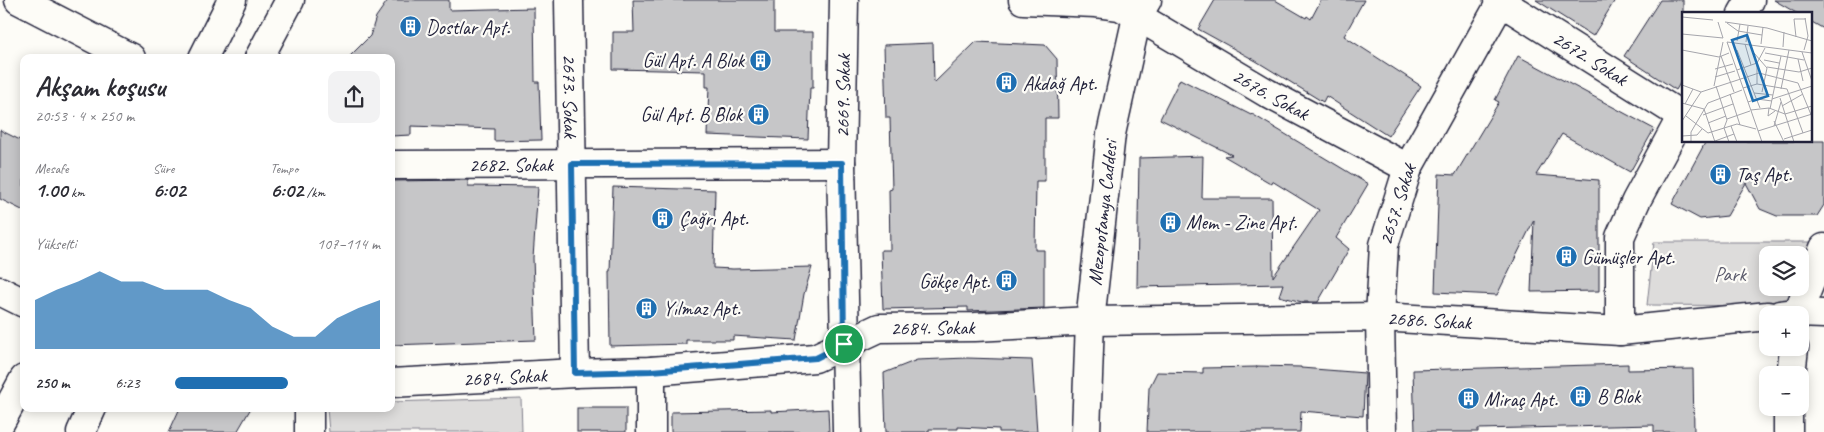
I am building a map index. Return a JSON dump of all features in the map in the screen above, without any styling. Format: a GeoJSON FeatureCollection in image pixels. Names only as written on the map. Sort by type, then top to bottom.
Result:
{"type":"FeatureCollection","features":[{"type":"Feature","properties":{"kind":"main road"},"geometry":{"type":"LineString","coordinates":[[19,0],[123,54]]}},
{"type":"Feature","properties":{"kind":"main road"},"geometry":{"type":"LineString","coordinates":[[206,54],[232,0]]}},
{"type":"Feature","properties":{"kind":"main road"},"geometry":{"type":"LineString","coordinates":[[261,54],[290,0]]}},
{"type":"Feature","properties":{"kind":"main road","name":"2673. Sokak"},"geometry":{"type":"LineString","coordinates":[[569,0],[575,373]]}},
{"type":"Feature","properties":{"kind":"main road","name":"2669. Sokak"},"geometry":{"type":"LineString","coordinates":[[844,0],[842,163],[847,432]]}},
{"type":"Feature","properties":{"kind":"main road","name":"2676. Sokak"},"geometry":{"type":"LineString","coordinates":[[1023,0],[1096,3],[1142,8],[1267,93],[1408,168]]}},
{"type":"Feature","properties":{"kind":"main road"},"geometry":{"type":"LineString","coordinates":[[1743,12],[1750,0]]}},
{"type":"Feature","properties":{"kind":"main road","name":"2672. Sokak"},"geometry":{"type":"LineString","coordinates":[[1500,1],[1682,115]]}},
{"type":"Feature","properties":{"kind":"main road","name":"2657. Sokak"},"geometry":{"type":"LineString","coordinates":[[1382,432],[1380,317],[1384,245],[1408,168],[1500,1]]}},
{"type":"Feature","properties":{"kind":"main road","name":"Mezopotamya Caddesi"},"geometry":{"type":"LineString","coordinates":[[1086,432],[1090,321],[1111,134],[1142,8]]}},
{"type":"Feature","properties":{"kind":"main road"},"geometry":{"type":"LineString","coordinates":[[1620,331],[1620,237],[1636,201],[1682,115]]}},
{"type":"Feature","properties":{"kind":"main road","name":"2682. Sokak"},"geometry":{"type":"LineString","coordinates":[[395,166],[842,163]]}},
{"type":"Feature","properties":{"kind":"main road"},"geometry":{"type":"LineString","coordinates":[[1795,306],[1824,248]]}},
{"type":"Feature","properties":{"kind":"main road"},"geometry":{"type":"LineString","coordinates":[[0,291],[20,301]]}},
{"type":"Feature","properties":{"kind":"main road"},"geometry":{"type":"LineString","coordinates":[[1809,314],[1824,314]]}},
{"type":"Feature","properties":{"kind":"main road","name":"2686. Sokak"},"geometry":{"type":"LineString","coordinates":[[1090,321],[1380,317],[1620,331],[1759,317]]}},
{"type":"Feature","properties":{"kind":"main road","name":"2684. Sokak"},"geometry":{"type":"LineString","coordinates":[[395,383],[651,371],[816,358],[878,328],[975,327],[1090,321]]}},
{"type":"Feature","properties":{"kind":"main road"},"geometry":{"type":"LineString","coordinates":[[651,371],[651,432]]}},
{"type":"Feature","properties":{"kind":"main road"},"geometry":{"type":"LineString","coordinates":[[0,423],[20,386]]}},
{"type":"Feature","properties":{"kind":"main road"},"geometry":{"type":"LineString","coordinates":[[82,432],[90,412]]}},
{"type":"Feature","properties":{"kind":"main road"},"geometry":{"type":"LineString","coordinates":[[308,412],[309,432]]}},
{"type":"Feature","properties":{"kind":"main road"},"geometry":{"type":"LineString","coordinates":[[1788,416],[1788,432]]}},
{"type":"Feature","properties":{"kind":"green space","name":"Park"},"geometry":{"type":"Polygon","coordinates":[[[1654,242],[1813,242],[1809,253],[1809,246],[1759,246],[1759,296],[1793,296],[1789,306],[1647,305],[1654,242]]]}},
{"type":"Feature","properties":{"kind":"green space"},"geometry":{"type":"Polygon","coordinates":[[[521,398],[522,432],[329,432],[327,412],[395,412],[395,402],[521,398]]]}},
{"type":"Feature","properties":{"kind":"building"},"geometry":{"type":"Polygon","coordinates":[[[388,0],[449,0],[449,10],[534,8],[535,82],[539,82],[541,140],[494,141],[494,129],[411,126],[411,135],[395,136],[395,54],[352,54],[370,36],[376,17],[388,0]]]}},
{"type":"Feature","properties":{"kind":"building"},"geometry":{"type":"Polygon","coordinates":[[[633,0],[774,0],[774,32],[813,32],[813,88],[810,88],[808,139],[707,135],[709,87],[706,87],[706,71],[613,69],[613,32],[634,32],[633,0]]]}},
{"type":"Feature","properties":{"kind":"building"},"geometry":{"type":"Polygon","coordinates":[[[1215,0],[1275,0],[1311,19],[1321,0],[1364,0],[1344,36],[1421,86],[1388,136],[1326,96],[1323,102],[1256,61],[1198,29],[1215,0]]]}},
{"type":"Feature","properties":{"kind":"building"},"geometry":{"type":"Polygon","coordinates":[[[1536,0],[1615,0],[1593,36],[1536,0]]]}},
{"type":"Feature","properties":{"kind":"building"},"geometry":{"type":"Polygon","coordinates":[[[1660,0],[1683,0],[1682,80],[1676,90],[1624,56],[1660,0]]]}},
{"type":"Feature","properties":{"kind":"building"},"geometry":{"type":"Polygon","coordinates":[[[1774,0],[1824,0],[1824,29],[1812,22],[1812,12],[1795,12],[1774,0]]]}},
{"type":"Feature","properties":{"kind":"building"},"geometry":{"type":"Polygon","coordinates":[[[976,42],[1045,45],[1057,59],[1058,118],[1045,118],[1045,181],[1036,181],[1035,250],[1044,250],[1044,308],[968,311],[968,307],[883,309],[881,250],[890,250],[889,190],[892,189],[890,118],[886,118],[884,45],[933,43],[934,83],[976,42]]]}},
{"type":"Feature","properties":{"kind":"building"},"geometry":{"type":"Polygon","coordinates":[[[1518,56],[1654,129],[1630,172],[1562,134],[1536,175],[1599,180],[1599,291],[1531,292],[1534,220],[1497,295],[1435,292],[1439,174],[1455,175],[1499,102],[1495,100],[1518,56]]]}},
{"type":"Feature","properties":{"kind":"building"},"geometry":{"type":"Polygon","coordinates":[[[1180,79],[1252,114],[1368,184],[1336,238],[1349,249],[1318,302],[1302,302],[1279,296],[1283,284],[1137,287],[1139,158],[1203,156],[1202,198],[1272,198],[1273,277],[1319,210],[1272,181],[1272,184],[1224,156],[1232,155],[1160,119],[1180,79]]]}},
{"type":"Feature","properties":{"kind":"building"},"geometry":{"type":"Polygon","coordinates":[[[0,130],[20,140],[20,209],[0,199],[0,130]]]}},
{"type":"Feature","properties":{"kind":"building"},"geometry":{"type":"Polygon","coordinates":[[[1824,141],[1824,205],[1817,216],[1777,216],[1760,209],[1746,183],[1727,216],[1700,219],[1672,204],[1705,142],[1824,141]]]}},
{"type":"Feature","properties":{"kind":"building"},"geometry":{"type":"Polygon","coordinates":[[[468,180],[468,186],[538,187],[533,258],[536,340],[395,345],[395,181],[468,180]]]}},
{"type":"Feature","properties":{"kind":"building"},"geometry":{"type":"Polygon","coordinates":[[[613,187],[715,190],[713,268],[812,267],[804,294],[796,340],[733,336],[733,340],[686,340],[686,344],[610,346],[609,272],[613,187]]]}},
{"type":"Feature","properties":{"kind":"building"},"geometry":{"type":"Polygon","coordinates":[[[967,358],[1032,360],[1037,432],[999,432],[999,429],[958,427],[958,429],[929,429],[929,432],[886,432],[884,373],[917,360],[967,358]]]}},
{"type":"Feature","properties":{"kind":"building"},"geometry":{"type":"Polygon","coordinates":[[[1628,364],[1628,370],[1693,369],[1694,432],[1654,432],[1654,425],[1478,429],[1478,432],[1415,432],[1413,370],[1628,364]]]}},
{"type":"Feature","properties":{"kind":"building"},"geometry":{"type":"Polygon","coordinates":[[[1301,367],[1365,373],[1363,416],[1301,411],[1300,432],[1147,432],[1149,388],[1157,372],[1203,373],[1203,368],[1301,367]]]}},
{"type":"Feature","properties":{"kind":"building"},"geometry":{"type":"Polygon","coordinates":[[[577,408],[626,408],[626,432],[577,432],[577,408]]]}},
{"type":"Feature","properties":{"kind":"building"},"geometry":{"type":"Polygon","coordinates":[[[828,409],[829,432],[671,432],[671,412],[771,410],[771,412],[828,409]]]}},
{"type":"Feature","properties":{"kind":"building"},"geometry":{"type":"Polygon","coordinates":[[[178,412],[249,412],[237,432],[169,432],[178,412]]]}},
{"type":"Feature","properties":{"kind":"place","name":"Dostlar Apt."},"geometry":{"type":"Point","coordinates":[410,27]}},
{"type":"Feature","properties":{"kind":"place","name":"Gül Apt. A Blok"},"geometry":{"type":"Point","coordinates":[760,60]}},
{"type":"Feature","properties":{"kind":"place","name":"Akdağ Apt."},"geometry":{"type":"Point","coordinates":[1007,83]}},
{"type":"Feature","properties":{"kind":"place","name":"Gül Apt. B Blok"},"geometry":{"type":"Point","coordinates":[758,114]}},
{"type":"Feature","properties":{"kind":"place","name":"Taş Apt."},"geometry":{"type":"Point","coordinates":[1720,174]}},
{"type":"Feature","properties":{"kind":"place","name":"Çağrı Apt."},"geometry":{"type":"Point","coordinates":[663,218]}},
{"type":"Feature","properties":{"kind":"place","name":"Mem - Zine Apt."},"geometry":{"type":"Point","coordinates":[1170,222]}},
{"type":"Feature","properties":{"kind":"place","name":"Gümüşler Apt."},"geometry":{"type":"Point","coordinates":[1566,257]}},
{"type":"Feature","properties":{"kind":"place","name":"Gökçe Apt."},"geometry":{"type":"Point","coordinates":[1006,281]}},
{"type":"Feature","properties":{"kind":"place","name":"Yılmaz Apt."},"geometry":{"type":"Point","coordinates":[647,308]}},
{"type":"Feature","properties":{"kind":"place","name":"B Blok"},"geometry":{"type":"Point","coordinates":[1581,396]}},
{"type":"Feature","properties":{"kind":"place","name":"Miraç Apt."},"geometry":{"type":"Point","coordinates":[1468,399]}},
{"type":"Feature","properties":{"kind":"route"},"geometry":{"type":"LineString","coordinates":[[842,163],[844,344],[816,358],[651,371],[575,373],[572,164],[842,163]]}}]}
